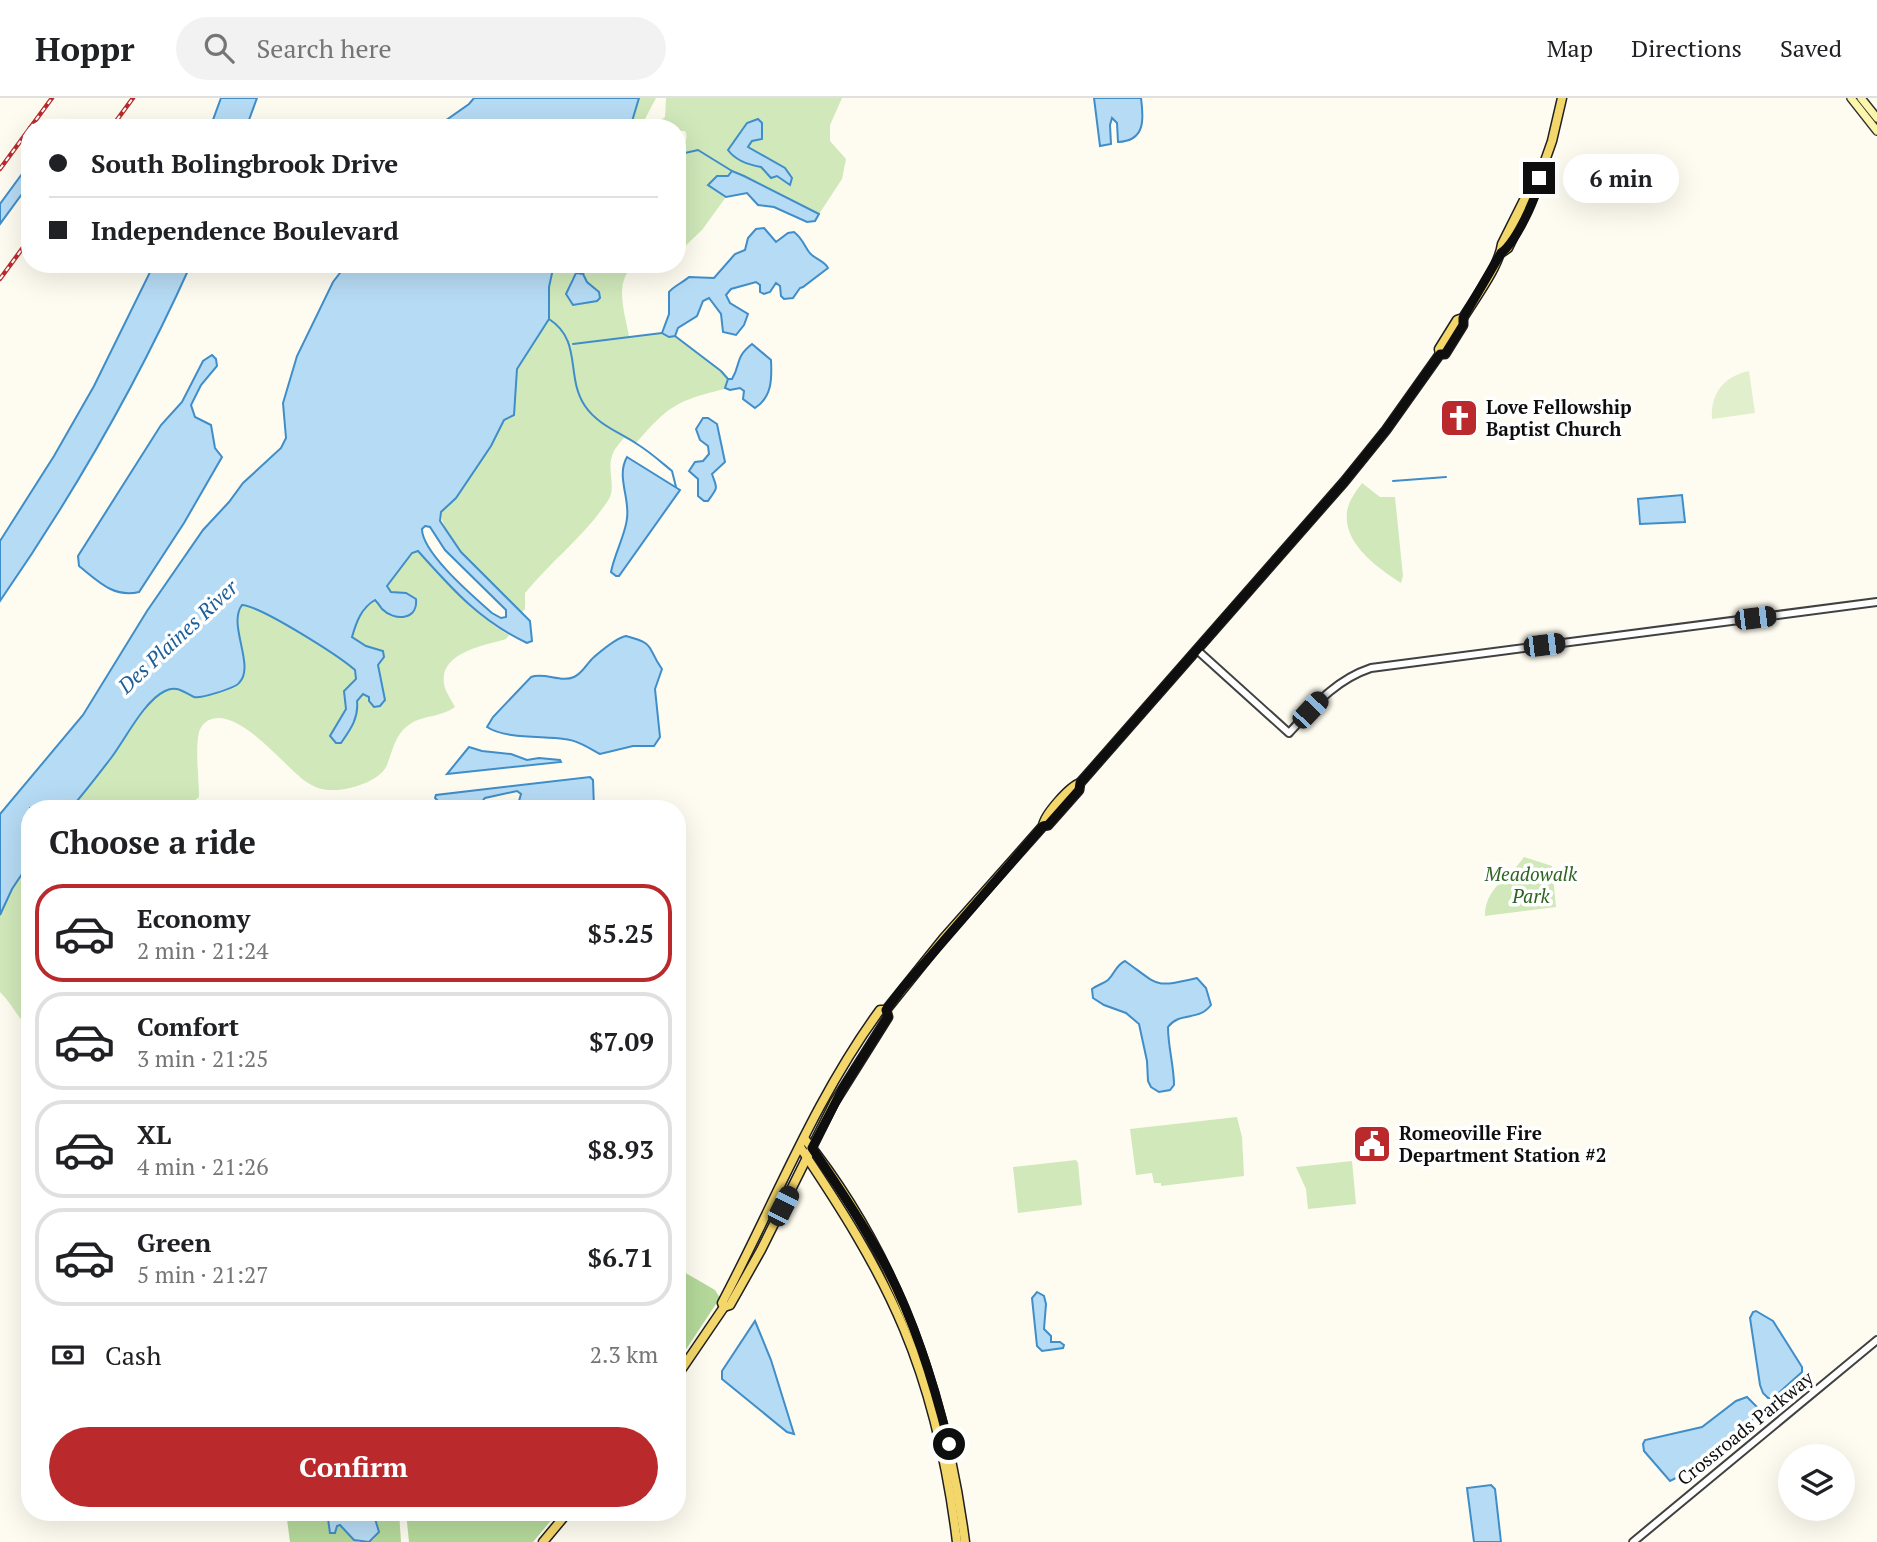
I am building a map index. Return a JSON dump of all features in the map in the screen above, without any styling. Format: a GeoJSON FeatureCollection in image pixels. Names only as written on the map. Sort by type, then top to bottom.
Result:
{"type":"FeatureCollection","features":[{"type":"Feature","properties":{"kind":"main road"},"geometry":{"type":"LineString","coordinates":[[886,1010],[943,939],[1043,826],[1048,825],[1079,790],[1080,783],[1353,472],[1440,354],[1439,349],[1457,320],[1463,318],[1501,253],[1502,244],[1532,184],[1539,178],[1555,132],[1562,98]]}},
{"type":"Feature","properties":{"kind":"main road"},"geometry":{"type":"LineString","coordinates":[[1851,98],[1877,131]]}},
{"type":"Feature","properties":{"kind":"main road"},"geometry":{"type":"LineString","coordinates":[[1861,98],[1877,118]]}},
{"type":"Feature","properties":{"kind":"main road"},"geometry":{"type":"LineString","coordinates":[[724,1307],[722,1303],[802,1143],[853,1050],[880,1010],[886,1010]]}},
{"type":"Feature","properties":{"kind":"main road"},"geometry":{"type":"LineString","coordinates":[[686,1363],[724,1307],[730,1305],[748,1274],[842,1090],[888,1017],[886,1010]]}},
{"type":"Feature","properties":{"kind":"main road"},"geometry":{"type":"LineString","coordinates":[[802,1143],[812,1148],[882,1258],[911,1325],[932,1382],[952,1455],[965,1542]]}},
{"type":"Feature","properties":{"kind":"main road"},"geometry":{"type":"LineString","coordinates":[[802,1143],[807,1157],[867,1252],[904,1329],[935,1423],[952,1502],[957,1542]]}},
{"type":"Feature","properties":{"kind":"main road"},"geometry":{"type":"LineString","coordinates":[[543,1542],[560,1521]]}},
{"type":"Feature","properties":{"kind":"street"},"geometry":{"type":"LineString","coordinates":[[1197,650],[1289,733],[1325,694],[1342,680],[1371,668],[1877,602]]}},
{"type":"Feature","properties":{"kind":"street","name":"Crossroads Parkway"},"geometry":{"type":"LineString","coordinates":[[1633,1542],[1877,1340]]}},
{"type":"Feature","properties":{"kind":"green space"},"geometry":{"type":"Polygon","coordinates":[[[639,98],[656,98],[645,119],[633,119],[639,98]]]}},
{"type":"Feature","properties":{"kind":"green space"},"geometry":{"type":"Polygon","coordinates":[[[666,98],[842,98],[830,125],[830,141],[846,159],[842,179],[819,214],[732,172],[728,177],[709,185],[726,197],[702,230],[686,245],[686,119],[662,119],[665,117],[666,98]],[[747,123],[748,165],[761,167],[790,185],[792,178],[788,171],[748,147],[752,141],[751,123],[747,123]]]}},
{"type":"Feature","properties":{"kind":"green space"},"geometry":{"type":"Polygon","coordinates":[[[552,273],[628,273],[622,287],[622,297],[629,336],[675,336],[728,379],[724,389],[694,397],[665,413],[636,443],[624,438],[614,451],[611,461],[612,489],[609,499],[590,524],[525,593],[525,609],[522,612],[461,551],[443,524],[441,512],[456,498],[491,446],[504,420],[514,390],[517,369],[549,319],[549,287],[552,273]],[[583,274],[572,278],[566,294],[576,305],[597,301],[583,274]]]}},
{"type":"Feature","properties":{"kind":"green space"},"geometry":{"type":"Polygon","coordinates":[[[1749,371],[1755,413],[1712,419],[1713,402],[1720,388],[1732,377],[1749,371]]]}},
{"type":"Feature","properties":{"kind":"green space"},"geometry":{"type":"Polygon","coordinates":[[[1362,483],[1380,497],[1395,497],[1403,576],[1401,583],[1364,554],[1356,545],[1347,524],[1348,508],[1362,483]]]}},
{"type":"Feature","properties":{"kind":"green space"},"geometry":{"type":"Polygon","coordinates":[[[418,551],[472,607],[509,635],[506,639],[474,648],[454,659],[444,676],[445,688],[455,707],[415,721],[405,728],[395,743],[387,765],[378,776],[345,789],[327,790],[317,787],[305,781],[247,729],[221,718],[208,721],[199,732],[199,797],[195,800],[78,800],[157,696],[173,689],[194,697],[203,696],[239,683],[245,666],[238,623],[238,613],[242,605],[282,622],[355,670],[356,678],[344,691],[346,709],[332,731],[358,709],[357,701],[363,694],[385,700],[373,649],[352,637],[360,616],[370,603],[375,600],[382,606],[409,594],[391,592],[387,586],[412,553],[418,551]]]}},
{"type":"Feature","properties":{"kind":"green space","name":"Meadowalk Park"},"geometry":{"type":"Polygon","coordinates":[[[1524,857],[1552,866],[1556,907],[1485,916],[1493,890],[1524,857]]]}},
{"type":"Feature","properties":{"kind":"green space"},"geometry":{"type":"Polygon","coordinates":[[[21,876],[21,1020],[0,992],[0,915],[21,876]]]}},
{"type":"Feature","properties":{"kind":"green space"},"geometry":{"type":"Polygon","coordinates":[[[1237,1117],[1242,1137],[1244,1176],[1161,1186],[1161,1183],[1154,1183],[1152,1173],[1136,1175],[1130,1129],[1237,1117]]]}},
{"type":"Feature","properties":{"kind":"green space"},"geometry":{"type":"Polygon","coordinates":[[[1076,1160],[1082,1205],[1018,1213],[1013,1167],[1076,1160]]]}},
{"type":"Feature","properties":{"kind":"green space"},"geometry":{"type":"Polygon","coordinates":[[[1352,1161],[1356,1204],[1308,1209],[1306,1189],[1296,1167],[1352,1161]]]}},
{"type":"Feature","properties":{"kind":"green space"},"geometry":{"type":"Polygon","coordinates":[[[686,1273],[715,1290],[720,1298],[686,1349],[686,1273]]]}},
{"type":"Feature","properties":{"kind":"green space"},"geometry":{"type":"Polygon","coordinates":[[[287,1521],[328,1521],[328,1524],[340,1525],[359,1542],[290,1542],[287,1521]]]}},
{"type":"Feature","properties":{"kind":"green space"},"geometry":{"type":"Polygon","coordinates":[[[376,1521],[400,1521],[401,1542],[369,1542],[374,1539],[376,1521]]]}},
{"type":"Feature","properties":{"kind":"green space"},"geometry":{"type":"Polygon","coordinates":[[[407,1521],[550,1521],[533,1542],[409,1542],[407,1521]]]}},
{"type":"Feature","properties":{"kind":"water"},"geometry":{"type":"Polygon","coordinates":[[[221,98],[257,98],[249,119],[213,119],[221,98]]]}},
{"type":"Feature","properties":{"kind":"water"},"geometry":{"type":"Polygon","coordinates":[[[474,98],[639,98],[633,119],[448,119],[474,98]]]}},
{"type":"Feature","properties":{"kind":"water"},"geometry":{"type":"Polygon","coordinates":[[[1094,98],[1141,98],[1142,121],[1138,133],[1127,141],[1118,142],[1117,123],[1112,118],[1111,144],[1100,146],[1094,98]]]}},
{"type":"Feature","properties":{"kind":"water"},"geometry":{"type":"Polygon","coordinates":[[[758,119],[762,123],[762,139],[752,141],[748,147],[785,168],[792,178],[790,185],[777,176],[771,178],[761,167],[743,162],[728,150],[747,123],[758,119]]]}},
{"type":"Feature","properties":{"kind":"water"},"geometry":{"type":"Polygon","coordinates":[[[732,171],[819,214],[815,221],[807,222],[774,207],[758,205],[747,193],[726,197],[708,185],[717,176],[728,176],[732,171]]]}},
{"type":"Feature","properties":{"kind":"water"},"geometry":{"type":"Polygon","coordinates":[[[21,175],[21,195],[0,224],[0,204],[21,175]]]}},
{"type":"Feature","properties":{"kind":"water"},"geometry":{"type":"Polygon","coordinates":[[[764,228],[776,242],[794,232],[811,255],[828,268],[800,288],[793,298],[784,299],[780,286],[776,283],[770,292],[764,294],[760,292],[760,285],[756,282],[731,289],[726,295],[730,303],[748,314],[736,335],[723,332],[721,314],[709,298],[703,301],[697,316],[678,328],[675,336],[669,337],[662,333],[669,314],[669,292],[689,277],[714,278],[735,254],[745,250],[748,238],[756,229],[764,228]]]}},
{"type":"Feature","properties":{"kind":"water"},"geometry":{"type":"Polygon","coordinates":[[[150,273],[187,273],[103,437],[54,520],[0,601],[0,541],[94,386],[150,273]]]}},
{"type":"Feature","properties":{"kind":"water","name":"Des Plaines River"},"geometry":{"type":"Polygon","coordinates":[[[340,273],[552,273],[549,287],[549,319],[517,369],[514,415],[504,420],[491,446],[456,498],[441,512],[440,521],[461,552],[530,621],[532,641],[527,643],[495,625],[455,591],[418,551],[412,553],[387,586],[391,592],[406,593],[416,599],[413,612],[404,617],[393,616],[375,600],[357,621],[352,637],[366,646],[383,651],[384,657],[378,665],[385,700],[380,706],[374,707],[369,697],[363,694],[357,701],[357,713],[351,728],[341,743],[336,743],[330,736],[346,709],[344,691],[356,679],[355,670],[282,622],[242,605],[238,613],[238,623],[245,666],[239,683],[210,695],[197,697],[177,689],[165,691],[143,711],[78,800],[21,800],[21,876],[0,915],[0,814],[83,715],[147,611],[203,530],[243,483],[281,448],[286,438],[283,403],[297,356],[340,273]],[[425,526],[422,529],[424,539],[439,562],[492,613],[501,618],[506,617],[506,610],[445,550],[430,527],[425,526]]]}},
{"type":"Feature","properties":{"kind":"water"},"geometry":{"type":"Polygon","coordinates":[[[576,273],[583,274],[587,282],[599,292],[600,298],[597,301],[573,305],[566,294],[576,273]]]}},
{"type":"Feature","properties":{"kind":"water"},"geometry":{"type":"Polygon","coordinates":[[[752,344],[771,360],[768,393],[755,408],[743,399],[744,391],[740,388],[725,388],[728,379],[732,379],[735,374],[743,353],[752,344]]]}},
{"type":"Feature","properties":{"kind":"water"},"geometry":{"type":"Polygon","coordinates":[[[212,355],[217,366],[201,385],[191,405],[195,417],[211,425],[215,448],[222,457],[184,523],[139,592],[121,593],[99,582],[79,566],[78,556],[161,425],[182,402],[203,361],[212,355]]]}},
{"type":"Feature","properties":{"kind":"water"},"geometry":{"type":"Polygon","coordinates":[[[703,418],[717,424],[725,462],[712,474],[716,488],[708,501],[698,496],[698,479],[689,471],[695,462],[703,461],[709,454],[708,446],[700,440],[696,429],[703,418]]]}},
{"type":"Feature","properties":{"kind":"water"},"geometry":{"type":"Polygon","coordinates":[[[627,457],[680,490],[619,576],[616,576],[611,572],[627,518],[623,472],[627,457]]]}},
{"type":"Feature","properties":{"kind":"water"},"geometry":{"type":"Polygon","coordinates":[[[1682,495],[1685,522],[1640,524],[1638,499],[1682,495]]]}},
{"type":"Feature","properties":{"kind":"water"},"geometry":{"type":"Polygon","coordinates":[[[626,636],[647,644],[662,669],[655,689],[660,737],[654,746],[633,746],[600,754],[569,740],[504,734],[487,727],[493,717],[531,677],[574,677],[605,648],[626,636]]]}},
{"type":"Feature","properties":{"kind":"water"},"geometry":{"type":"Polygon","coordinates":[[[469,747],[511,754],[527,760],[539,758],[561,762],[447,774],[469,747]]]}},
{"type":"Feature","properties":{"kind":"water"},"geometry":{"type":"Polygon","coordinates":[[[590,777],[593,780],[594,800],[519,800],[521,794],[517,791],[483,800],[437,800],[436,795],[590,777]]]}},
{"type":"Feature","properties":{"kind":"water"},"geometry":{"type":"Polygon","coordinates":[[[1125,961],[1158,983],[1197,978],[1206,988],[1211,1005],[1200,1013],[1178,1019],[1168,1027],[1174,1085],[1170,1090],[1159,1092],[1151,1087],[1148,1081],[1147,1061],[1139,1024],[1126,1013],[1093,998],[1092,989],[1108,980],[1125,961]]]}},
{"type":"Feature","properties":{"kind":"water"},"geometry":{"type":"Polygon","coordinates":[[[1037,1292],[1044,1296],[1046,1304],[1044,1329],[1051,1336],[1051,1342],[1060,1342],[1064,1345],[1063,1348],[1042,1351],[1037,1346],[1032,1298],[1037,1292]]]}},
{"type":"Feature","properties":{"kind":"water"},"geometry":{"type":"Polygon","coordinates":[[[1756,1311],[1773,1321],[1802,1367],[1802,1372],[1773,1398],[1768,1398],[1763,1393],[1760,1385],[1750,1318],[1756,1311]]]}},
{"type":"Feature","properties":{"kind":"water"},"geometry":{"type":"Polygon","coordinates":[[[755,1321],[771,1360],[794,1434],[787,1432],[722,1379],[722,1371],[755,1321]]]}},
{"type":"Feature","properties":{"kind":"water"},"geometry":{"type":"Polygon","coordinates":[[[1747,1397],[1759,1409],[1756,1417],[1682,1475],[1670,1481],[1644,1451],[1645,1440],[1702,1427],[1736,1401],[1747,1397]]]}},
{"type":"Feature","properties":{"kind":"water"},"geometry":{"type":"Polygon","coordinates":[[[1491,1485],[1495,1489],[1501,1542],[1474,1542],[1467,1488],[1491,1485]]]}},
{"type":"Feature","properties":{"kind":"water"},"geometry":{"type":"Polygon","coordinates":[[[328,1521],[376,1521],[379,1532],[369,1542],[354,1540],[340,1525],[335,1533],[330,1533],[328,1521]]]}},
{"type":"Feature","properties":{"kind":"waterway"},"geometry":{"type":"LineString","coordinates":[[686,153],[698,150],[732,171]]}},
{"type":"Feature","properties":{"kind":"waterway"},"geometry":{"type":"LineString","coordinates":[[549,319],[566,338],[579,395],[590,413],[642,447],[672,471],[676,487]]}},
{"type":"Feature","properties":{"kind":"waterway"},"geometry":{"type":"LineString","coordinates":[[573,344],[662,333]]}},
{"type":"Feature","properties":{"kind":"waterway"},"geometry":{"type":"LineString","coordinates":[[675,336],[728,379]]}},
{"type":"Feature","properties":{"kind":"waterway"},"geometry":{"type":"LineString","coordinates":[[1393,481],[1446,477]]}},
{"type":"Feature","properties":{"kind":"railway"},"geometry":{"type":"LineString","coordinates":[[37,119],[52,98]]}},
{"type":"Feature","properties":{"kind":"railway"},"geometry":{"type":"LineString","coordinates":[[118,119],[133,98]]}},
{"type":"Feature","properties":{"kind":"railway"},"geometry":{"type":"LineString","coordinates":[[0,169],[21,140]]}},
{"type":"Feature","properties":{"kind":"railway"},"geometry":{"type":"LineString","coordinates":[[0,279],[21,250]]}},
{"type":"Feature","properties":{"kind":"place","name":"Love Fellowship Baptist Church"},"geometry":{"type":"Point","coordinates":[1459,418]}},
{"type":"Feature","properties":{"kind":"place","name":"Romeoville Fire Department Station #2"},"geometry":{"type":"Point","coordinates":[1372,1144]}},
{"type":"Feature","properties":{"kind":"route"},"geometry":{"type":"LineString","coordinates":[[949,1444],[925,1362],[889,1273],[870,1238],[812,1148],[842,1090],[888,1017],[886,1010],[902,989],[1043,826],[1048,825],[1079,790],[1080,783],[1344,482],[1386,430],[1440,354],[1445,354],[1501,253],[1508,248],[1532,202],[1539,178]]}}]}
